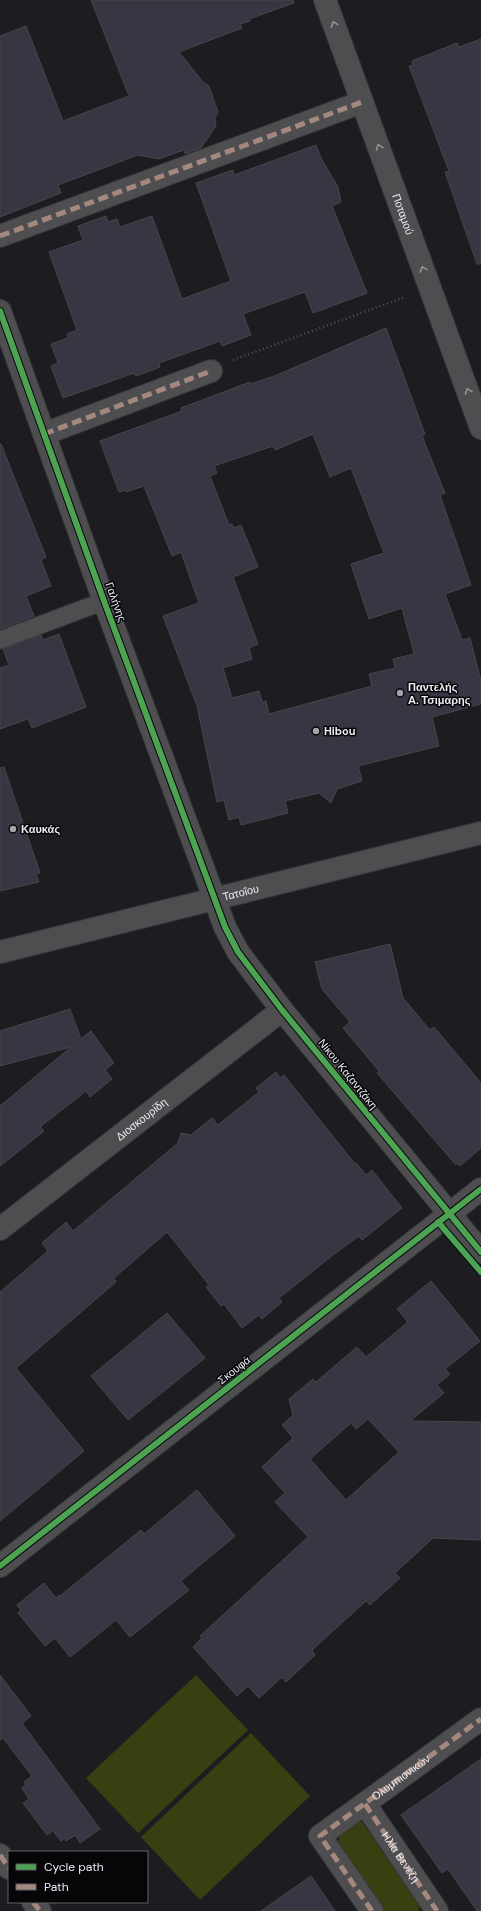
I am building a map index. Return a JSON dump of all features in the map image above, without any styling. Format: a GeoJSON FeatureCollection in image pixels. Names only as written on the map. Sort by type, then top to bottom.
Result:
{"type":"FeatureCollection","features":[{"type":"Feature","properties":{"kind":"street","name":"Ποταμού"},"geometry":{"type":"LineString","coordinates":[[325,0],[481,428]]}},
{"type":"Feature","properties":{"kind":"street"},"geometry":{"type":"LineString","coordinates":[[0,236],[362,102]]}},
{"type":"Feature","properties":{"kind":"street","name":"Γαλήνης"},"geometry":{"type":"LineString","coordinates":[[0,311],[104,601],[215,899]]}},
{"type":"Feature","properties":{"kind":"street"},"geometry":{"type":"LineString","coordinates":[[44,434],[211,371]]}},
{"type":"Feature","properties":{"kind":"street","name":"Τατοΐου"},"geometry":{"type":"LineString","coordinates":[[0,952],[481,833]]}},
{"type":"Feature","properties":{"kind":"street","name":"Νίκου Καζαντζάκη"},"geometry":{"type":"LineString","coordinates":[[215,899],[225,927],[238,952],[282,1010],[481,1252]]}},
{"type":"Feature","properties":{"kind":"street","name":"Διοσκουρίδη"},"geometry":{"type":"LineString","coordinates":[[0,1229],[282,1010]]}},
{"type":"Feature","properties":{"kind":"street","name":"Σκουφά"},"geometry":{"type":"LineString","coordinates":[[0,1566],[481,1189]]}},
{"type":"Feature","properties":{"kind":"street","name":"Ολυμπιονικών"},"geometry":{"type":"LineString","coordinates":[[372,1911],[320,1836],[481,1719]]}},
{"type":"Feature","properties":{"kind":"street","name":"Ηλία Βενέζη"},"geometry":{"type":"LineString","coordinates":[[365,1804],[436,1911]]}},
{"type":"Feature","properties":{"kind":"street"},"geometry":{"type":"LineString","coordinates":[[0,1855],[8,1867]]}},
{"type":"Feature","properties":{"kind":"street"},"geometry":{"type":"LineString","coordinates":[[34,1903],[40,1911]]}},
{"type":"Feature","properties":{"kind":"lane"},"geometry":{"type":"LineString","coordinates":[[0,640],[104,601]]}},
{"type":"Feature","properties":{"kind":"path"},"geometry":{"type":"LineString","coordinates":[[211,371],[218,366],[430,288]]}},
{"type":"Feature","properties":{"kind":"green space"},"geometry":{"type":"Polygon","coordinates":[[[196,1675],[248,1730],[138,1833],[86,1778],[196,1675]]]}},
{"type":"Feature","properties":{"kind":"green space"},"geometry":{"type":"Polygon","coordinates":[[[251,1733],[310,1796],[200,1900],[141,1837],[251,1733]]]}},
{"type":"Feature","properties":{"kind":"green space"},"geometry":{"type":"Polygon","coordinates":[[[358,1821],[362,1822],[420,1906],[419,1911],[380,1911],[338,1853],[339,1835],[358,1821]]]}},
{"type":"Feature","properties":{"kind":"building"},"geometry":{"type":"Polygon","coordinates":[[[91,0],[293,0],[294,3],[249,19],[250,21],[240,24],[242,28],[179,52],[203,82],[209,86],[218,112],[215,118],[216,126],[201,148],[185,154],[184,150],[158,159],[138,155],[58,185],[61,193],[0,217],[0,36],[26,26],[63,121],[129,96],[91,0]]]}},
{"type":"Feature","properties":{"kind":"building"},"geometry":{"type":"Polygon","coordinates":[[[481,39],[481,264],[477,264],[445,172],[449,171],[409,66],[413,65],[412,61],[457,43],[459,47],[481,39]]]}},
{"type":"Feature","properties":{"kind":"building"},"geometry":{"type":"Polygon","coordinates":[[[316,145],[321,158],[338,187],[341,202],[332,206],[367,293],[313,313],[305,292],[243,314],[251,335],[222,346],[220,341],[159,363],[160,367],[136,376],[134,373],[63,398],[51,366],[58,363],[51,344],[68,338],[67,334],[77,330],[49,252],[83,240],[78,226],[106,216],[108,222],[117,219],[120,227],[152,216],[182,299],[231,281],[196,183],[233,170],[234,175],[316,145]]]}},
{"type":"Feature","properties":{"kind":"building"},"geometry":{"type":"Polygon","coordinates":[[[386,328],[425,434],[422,436],[445,493],[440,495],[471,585],[445,594],[462,640],[470,638],[481,681],[481,704],[432,717],[439,746],[358,766],[362,781],[337,789],[331,803],[319,793],[285,801],[288,813],[241,825],[239,817],[229,820],[224,800],[217,802],[197,706],[163,616],[199,603],[181,552],[172,556],[144,486],[126,492],[125,490],[119,492],[100,441],[182,411],[181,408],[250,382],[251,384],[277,375],[386,328]],[[313,434],[275,450],[273,446],[214,466],[217,473],[210,476],[229,525],[232,524],[234,528],[241,525],[258,567],[233,577],[258,644],[249,648],[252,659],[223,668],[232,698],[259,691],[262,702],[266,701],[269,714],[372,686],[369,674],[395,668],[393,659],[414,654],[402,608],[369,619],[351,564],[384,553],[351,468],[330,477],[313,434]]]}},
{"type":"Feature","properties":{"kind":"building"},"geometry":{"type":"Polygon","coordinates":[[[0,444],[46,557],[41,560],[51,586],[26,596],[34,616],[0,629],[0,444]]]}},
{"type":"Feature","properties":{"kind":"building"},"geometry":{"type":"Polygon","coordinates":[[[59,634],[86,707],[32,728],[28,719],[0,729],[0,668],[9,665],[3,649],[41,635],[43,640],[59,634]]]}},
{"type":"Feature","properties":{"kind":"building","name":"Καυκάς"},"geometry":{"type":"Polygon","coordinates":[[[4,767],[40,873],[36,874],[39,882],[0,891],[0,768],[4,767]]]}},
{"type":"Feature","properties":{"kind":"building"},"geometry":{"type":"Polygon","coordinates":[[[390,944],[403,998],[430,1030],[434,1027],[481,1083],[481,1148],[460,1166],[458,1163],[456,1165],[377,1073],[379,1071],[343,1028],[350,1022],[322,989],[315,962],[390,944]]]}},
{"type":"Feature","properties":{"kind":"building"},"geometry":{"type":"Polygon","coordinates":[[[70,1009],[81,1039],[91,1031],[114,1063],[105,1070],[112,1079],[90,1097],[86,1091],[40,1127],[44,1131],[0,1166],[0,1106],[71,1047],[0,1066],[0,1031],[70,1009]]]}},
{"type":"Feature","properties":{"kind":"building"},"geometry":{"type":"Polygon","coordinates":[[[276,1072],[280,1078],[284,1075],[355,1164],[356,1163],[366,1175],[372,1170],[402,1208],[362,1240],[359,1236],[333,1255],[279,1298],[282,1302],[262,1319],[259,1315],[242,1328],[224,1304],[221,1306],[206,1287],[209,1285],[167,1232],[114,1278],[116,1282],[16,1368],[84,1451],[0,1521],[0,1292],[48,1251],[42,1243],[66,1222],[73,1231],[178,1143],[181,1133],[191,1135],[212,1118],[218,1125],[259,1092],[256,1088],[276,1072]]]}},
{"type":"Feature","properties":{"kind":"building"},"geometry":{"type":"Polygon","coordinates":[[[431,1281],[480,1341],[445,1369],[450,1374],[437,1385],[444,1393],[410,1421],[481,1422],[481,1540],[433,1538],[395,1573],[400,1578],[370,1605],[366,1601],[312,1650],[315,1655],[286,1682],[282,1677],[259,1698],[248,1686],[237,1696],[193,1647],[202,1638],[200,1636],[308,1537],[275,1502],[285,1493],[262,1467],[293,1438],[282,1425],[293,1415],[289,1399],[313,1379],[316,1382],[357,1347],[366,1357],[408,1322],[397,1309],[431,1281]],[[368,1419],[356,1429],[351,1423],[310,1459],[346,1500],[399,1452],[368,1419]]]}},
{"type":"Feature","properties":{"kind":"building"},"geometry":{"type":"Polygon","coordinates":[[[167,1313],[205,1358],[128,1420],[91,1376],[167,1313]]]}},
{"type":"Feature","properties":{"kind":"building"},"geometry":{"type":"Polygon","coordinates":[[[197,1490],[235,1536],[181,1581],[189,1590],[130,1637],[116,1620],[70,1657],[55,1638],[45,1646],[18,1613],[21,1610],[17,1605],[44,1583],[56,1598],[59,1595],[60,1596],[141,1530],[144,1534],[197,1490]]]}},
{"type":"Feature","properties":{"kind":"building"},"geometry":{"type":"Polygon","coordinates":[[[0,1675],[31,1716],[22,1723],[100,1829],[80,1843],[75,1835],[66,1841],[65,1838],[61,1841],[53,1831],[47,1835],[23,1803],[29,1799],[22,1788],[26,1785],[24,1782],[32,1776],[3,1738],[0,1740],[0,1675]]]}},
{"type":"Feature","properties":{"kind":"building"},"geometry":{"type":"Polygon","coordinates":[[[481,1759],[481,1911],[477,1911],[448,1869],[442,1873],[401,1815],[481,1759]]]}},
{"type":"Feature","properties":{"kind":"building"},"geometry":{"type":"Polygon","coordinates":[[[311,1876],[335,1911],[261,1911],[311,1876]]]}},
{"type":"Feature","properties":{"kind":"marked path"},"geometry":{"type":"LineString","coordinates":[[0,236],[362,102]]}},
{"type":"Feature","properties":{"kind":"marked path"},"geometry":{"type":"LineString","coordinates":[[44,434],[211,371]]}},
{"type":"Feature","properties":{"kind":"marked path"},"geometry":{"type":"LineString","coordinates":[[372,1911],[320,1836],[481,1719]]}},
{"type":"Feature","properties":{"kind":"marked path"},"geometry":{"type":"LineString","coordinates":[[365,1804],[437,1911]]}},
{"type":"Feature","properties":{"kind":"marked path"},"geometry":{"type":"LineString","coordinates":[[0,1855],[8,1867]]}},
{"type":"Feature","properties":{"kind":"marked path"},"geometry":{"type":"LineString","coordinates":[[34,1903],[40,1911]]}},
{"type":"Feature","properties":{"kind":"cycle path"},"geometry":{"type":"LineString","coordinates":[[0,311],[104,601],[225,927],[238,952],[282,1010],[481,1252]]}},
{"type":"Feature","properties":{"kind":"cycle path"},"geometry":{"type":"LineString","coordinates":[[0,1566],[481,1189]]}},
{"type":"Feature","properties":{"kind":"cycle path"},"geometry":{"type":"LineString","coordinates":[[438,1222],[481,1272]]}},
{"type":"Feature","properties":{"kind":"place","name":"Παντελής Α. Τσιμαρης"},"geometry":{"type":"Point","coordinates":[400,693]}},
{"type":"Feature","properties":{"kind":"place","name":"Hibou"},"geometry":{"type":"Point","coordinates":[316,731]}},
{"type":"Feature","properties":{"kind":"place","name":"Καυκάς"},"geometry":{"type":"Point","coordinates":[13,829]}}]}
